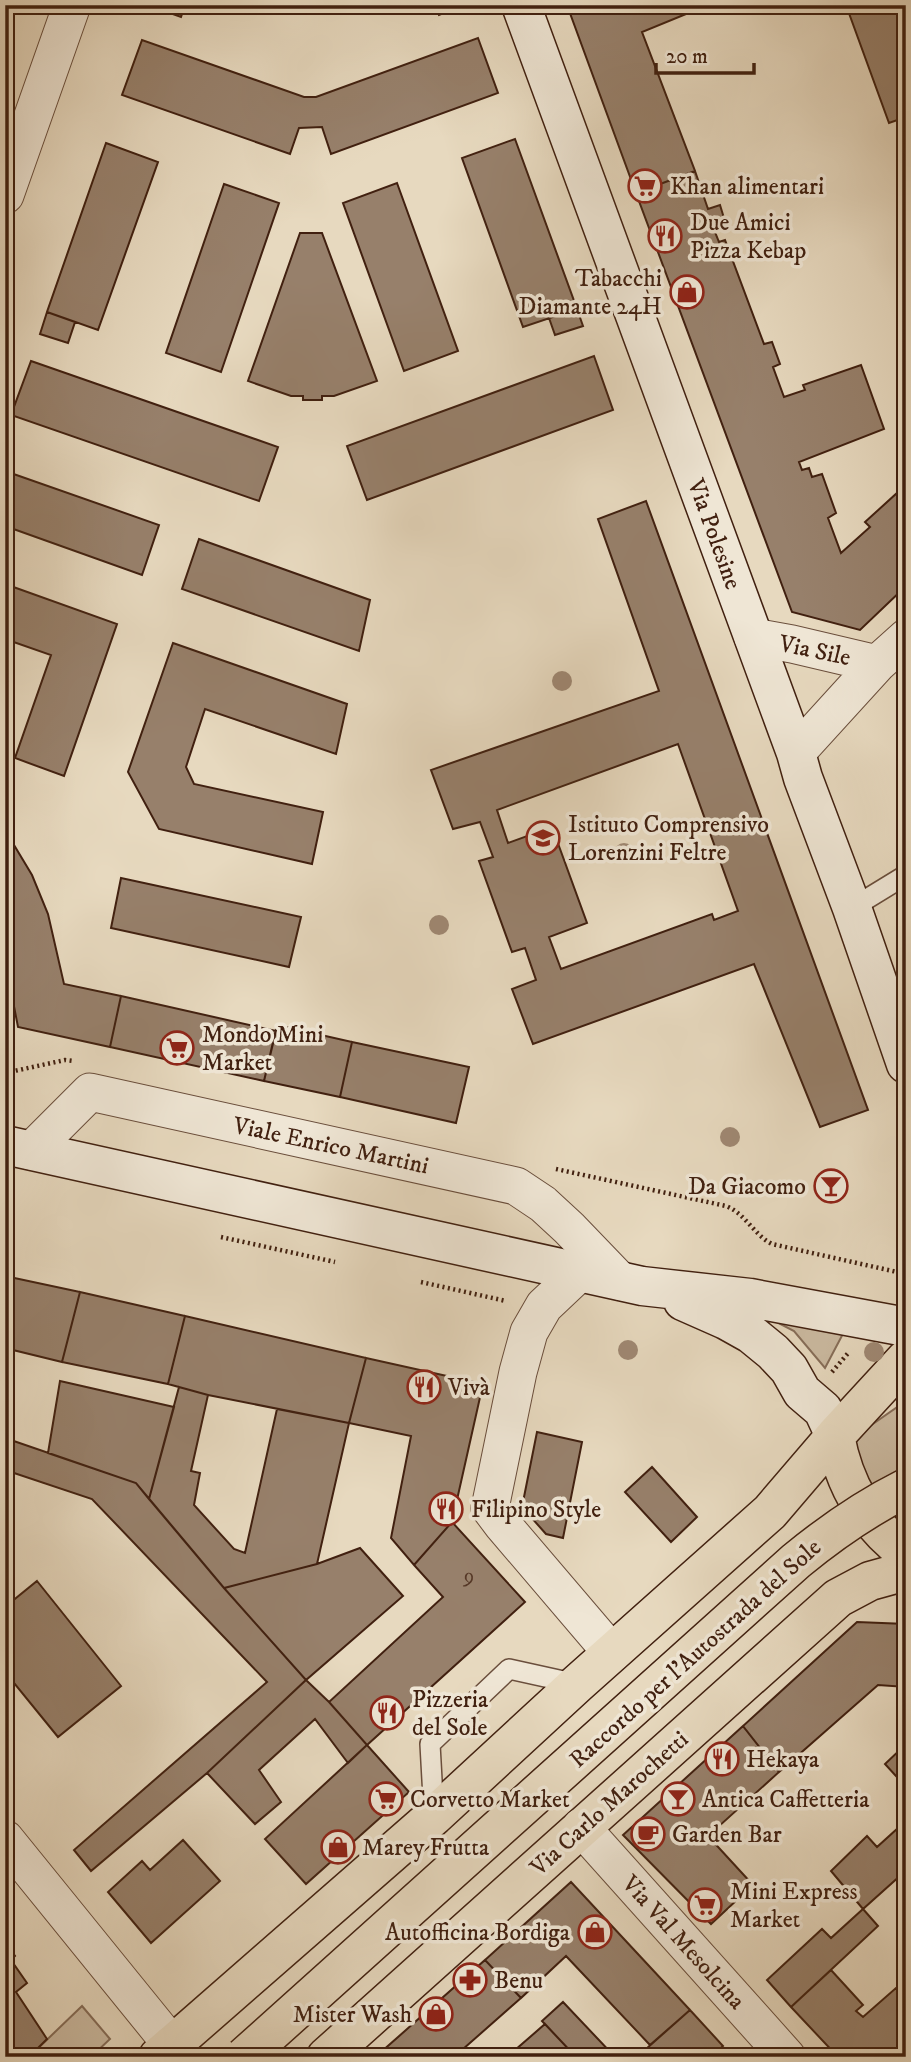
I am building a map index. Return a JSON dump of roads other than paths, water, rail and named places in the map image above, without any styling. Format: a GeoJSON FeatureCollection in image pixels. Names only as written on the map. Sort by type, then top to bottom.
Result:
{"type":"FeatureCollection","features":[{"type":"Feature","properties":{"kind":"main road","name":"Via Polesine"},"geometry":{"type":"LineString","coordinates":[[521,5],[754,637],[906,1064]]}},
{"type":"Feature","properties":{"kind":"main road","name":"Viale Enrico Martini"},"geometry":{"type":"LineString","coordinates":[[18,1148],[631,1283]]}},
{"type":"Feature","properties":{"kind":"main road"},"geometry":{"type":"LineString","coordinates":[[631,1283],[750,1298],[906,1327]]}},
{"type":"Feature","properties":{"kind":"main road"},"geometry":{"type":"LineString","coordinates":[[631,1283],[696,1306],[751,1334],[773,1352],[789,1369],[802,1392],[822,1410],[835,1436],[846,1480],[858,1503],[873,1524],[906,1553]]}},
{"type":"Feature","properties":{"kind":"main road"},"geometry":{"type":"LineString","coordinates":[[165,2051],[434,1816],[770,1512],[906,1359]]}},
{"type":"Feature","properties":{"kind":"main road","name":"Raccordo per l'Autostrada del Sole"},"geometry":{"type":"LineString","coordinates":[[244,2057],[796,1561],[850,1520],[906,1488]]}},
{"type":"Feature","properties":{"kind":"main road","name":"Via Carlo Marochetti"},"geometry":{"type":"LineString","coordinates":[[326,2057],[838,1598],[870,1581],[906,1571]]}},
{"type":"Feature","properties":{"kind":"street"},"geometry":{"type":"LineString","coordinates":[[5,195],[72,5]]}},
{"type":"Feature","properties":{"kind":"street","name":"Via Sile"},"geometry":{"type":"LineString","coordinates":[[754,637],[877,664]]}},
{"type":"Feature","properties":{"kind":"street","name":"Via Sile"},"geometry":{"type":"LineString","coordinates":[[796,753],[877,664],[906,638]]}},
{"type":"Feature","properties":{"kind":"street","name":"Viale Enrico Martini"},"geometry":{"type":"LineString","coordinates":[[18,1148],[90,1092],[516,1186],[543,1204],[631,1283]]}},
{"type":"Feature","properties":{"kind":"street"},"geometry":{"type":"LineString","coordinates":[[580,1272],[544,1307],[529,1332],[490,1508],[612,1653]]}},
{"type":"Feature","properties":{"kind":"street","name":"Via Val Mesolcina"},"geometry":{"type":"LineString","coordinates":[[581,1827],[787,2057]]}},
{"type":"Feature","properties":{"kind":"street"},"geometry":{"type":"LineString","coordinates":[[5,1839],[165,2051]]}},
{"type":"Feature","properties":{"kind":"lane"},"geometry":{"type":"LineString","coordinates":[[852,908],[906,875]]}},
{"type":"Feature","properties":{"kind":"lane"},"geometry":{"type":"LineString","coordinates":[[434,1816],[430,1744],[509,1669],[577,1685]]}},
{"type":"Feature","properties":{"kind":"place","name":"Khan alimentari"},"geometry":{"type":"Point","coordinates":[645,186]}},
{"type":"Feature","properties":{"kind":"place","name":"Due Amici Pizza Kebap"},"geometry":{"type":"Point","coordinates":[665,236]}},
{"type":"Feature","properties":{"kind":"place","name":"Tabacchi Diamante 24H"},"geometry":{"type":"Point","coordinates":[687,292]}},
{"type":"Feature","properties":{"kind":"place","name":"Istituto Comprensivo Lorenzini Feltre"},"geometry":{"type":"Point","coordinates":[543,838]}},
{"type":"Feature","properties":{"kind":"place","name":"Mondo Mini Market"},"geometry":{"type":"Point","coordinates":[177,1048]}},
{"type":"Feature","properties":{"kind":"place","name":"Da Giacomo"},"geometry":{"type":"Point","coordinates":[831,1186]}},
{"type":"Feature","properties":{"kind":"place","name":"Vivà"},"geometry":{"type":"Point","coordinates":[424,1387]}},
{"type":"Feature","properties":{"kind":"place","name":"Filipino Style"},"geometry":{"type":"Point","coordinates":[446,1509]}},
{"type":"Feature","properties":{"kind":"place","name":"Pizzeria del Sole"},"geometry":{"type":"Point","coordinates":[387,1713]}},
{"type":"Feature","properties":{"kind":"place","name":"Hekaya"},"geometry":{"type":"Point","coordinates":[722,1759]}},
{"type":"Feature","properties":{"kind":"place","name":"Corvetto Market"},"geometry":{"type":"Point","coordinates":[386,1799]}},
{"type":"Feature","properties":{"kind":"place","name":"Antica Caffetteria"},"geometry":{"type":"Point","coordinates":[678,1799]}},
{"type":"Feature","properties":{"kind":"place","name":"Garden Bar"},"geometry":{"type":"Point","coordinates":[648,1834]}},
{"type":"Feature","properties":{"kind":"place","name":"Marey Frutta"},"geometry":{"type":"Point","coordinates":[338,1847]}},
{"type":"Feature","properties":{"kind":"place","name":"Mini Express Market"},"geometry":{"type":"Point","coordinates":[705,1905]}},
{"type":"Feature","properties":{"kind":"place","name":"Autofficina Bordiga"},"geometry":{"type":"Point","coordinates":[595,1932]}},
{"type":"Feature","properties":{"kind":"place","name":"Benu"},"geometry":{"type":"Point","coordinates":[470,1980]}},
{"type":"Feature","properties":{"kind":"place","name":"Mister Wash"},"geometry":{"type":"Point","coordinates":[436,2014]}}]}
